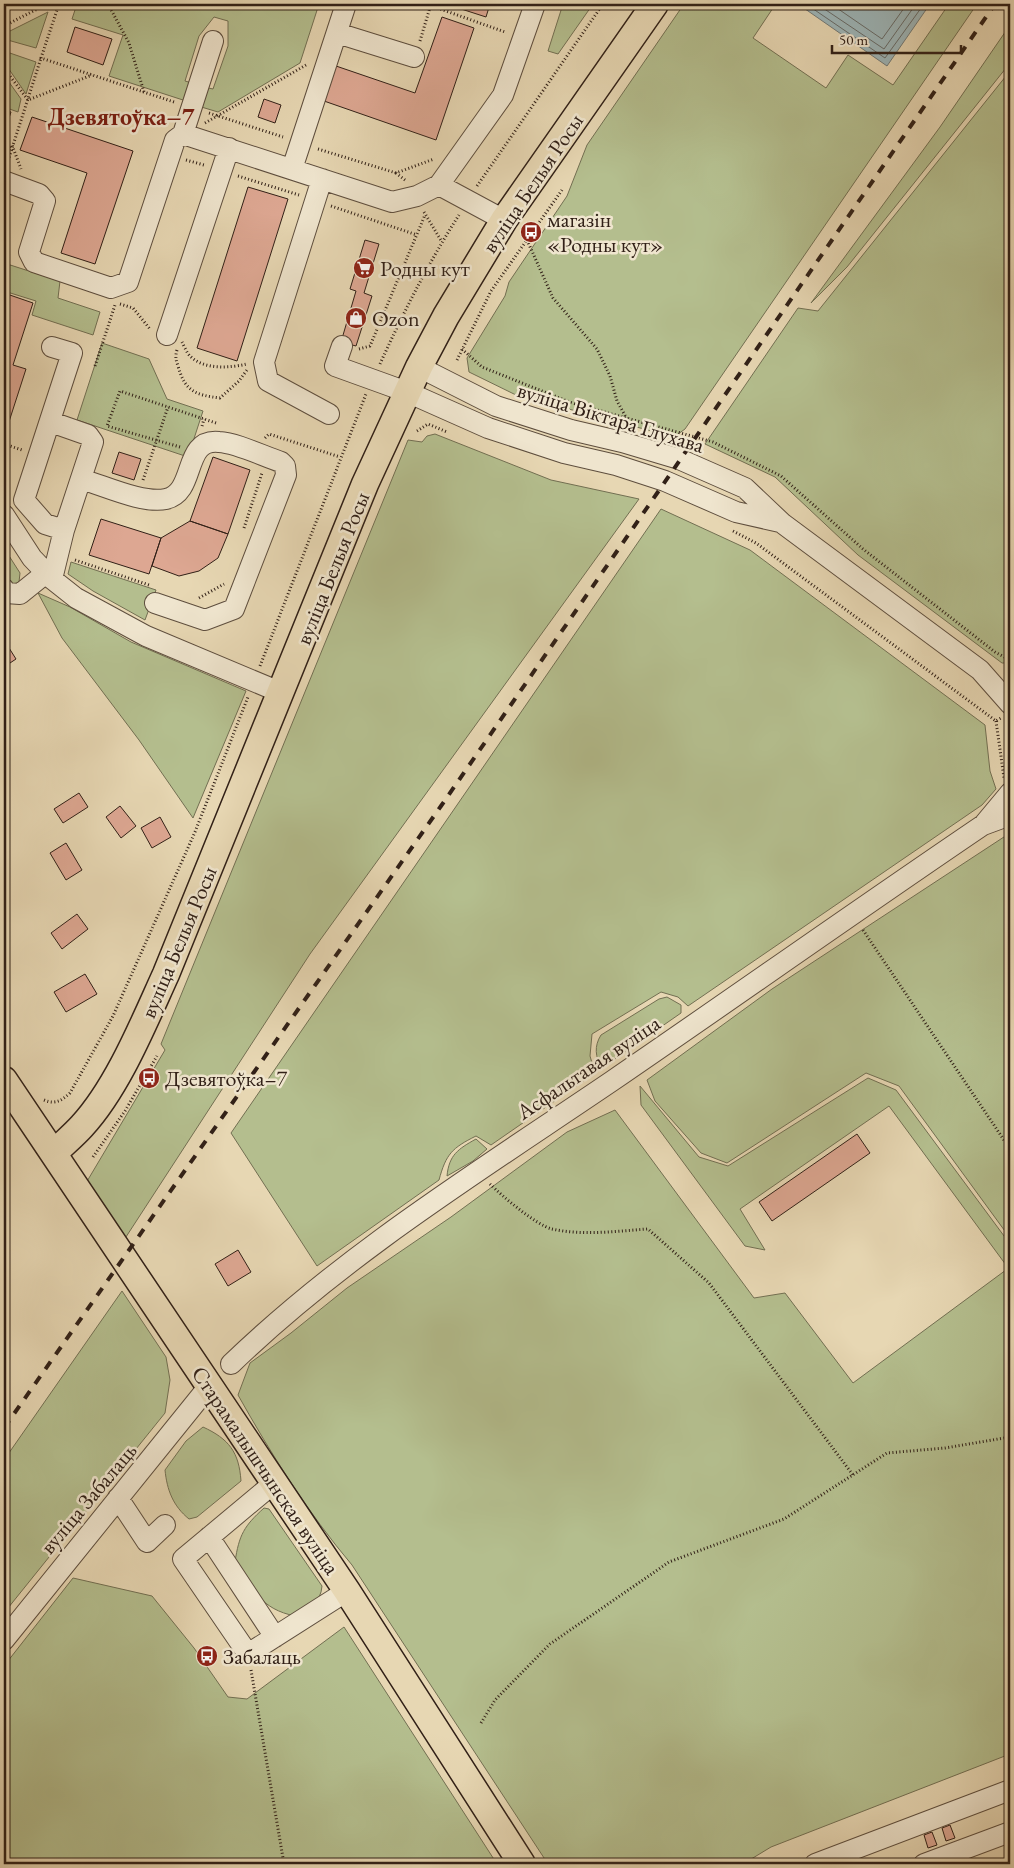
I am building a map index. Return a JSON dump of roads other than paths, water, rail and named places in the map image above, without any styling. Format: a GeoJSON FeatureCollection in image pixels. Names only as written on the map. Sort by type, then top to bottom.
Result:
{"type":"FeatureCollection","features":[{"type":"Feature","properties":{"kind":"main road","name":"вуліца Белыя Росы"},"geometry":{"type":"LineString","coordinates":[[54,1153],[83,1125],[104,1094],[135,1040],[166,974],[282,693],[365,484],[419,367],[446,316],[504,220],[654,4]]}},
{"type":"Feature","properties":{"kind":"main road","name":"Старамалышчынская вуліца"},"geometry":{"type":"LineString","coordinates":[[4,1080],[347,1590],[522,1864]]}},
{"type":"Feature","properties":{"kind":"street"},"geometry":{"type":"LineString","coordinates":[[292,169],[292,141],[337,33],[346,4]]}},
{"type":"Feature","properties":{"kind":"street"},"geometry":{"type":"LineString","coordinates":[[183,134],[392,202],[417,196],[439,185],[503,95],[535,4]]}},
{"type":"Feature","properties":{"kind":"street"},"geometry":{"type":"LineString","coordinates":[[337,33],[414,57]]}},
{"type":"Feature","properties":{"kind":"street"},"geometry":{"type":"LineString","coordinates":[[4,176],[39,194],[45,201],[29,252],[34,262],[112,288],[128,282],[170,154],[175,140],[183,134],[213,41]]}},
{"type":"Feature","properties":{"kind":"street"},"geometry":{"type":"LineString","coordinates":[[174,337],[229,148]]}},
{"type":"Feature","properties":{"kind":"street"},"geometry":{"type":"LineString","coordinates":[[322,179],[264,362],[268,381],[329,414]]}},
{"type":"Feature","properties":{"kind":"street"},"geometry":{"type":"LineString","coordinates":[[439,185],[504,220]]}},
{"type":"Feature","properties":{"kind":"street","name":"вуліца Віктара Глухава"},"geometry":{"type":"LineString","coordinates":[[342,346],[335,366],[406,392],[488,428],[564,453],[616,465],[665,481],[736,512],[782,522]]}},
{"type":"Feature","properties":{"kind":"street"},"geometry":{"type":"LineString","coordinates":[[52,347],[72,353],[24,500],[46,524],[64,530]]}},
{"type":"Feature","properties":{"kind":"street","name":"вуліца Віктара Глухава"},"geometry":{"type":"LineString","coordinates":[[419,367],[496,406],[571,430],[679,458],[745,488],[782,522],[980,670],[1010,684]]}},
{"type":"Feature","properties":{"kind":"street"},"geometry":{"type":"LineString","coordinates":[[4,589],[6,593],[20,594],[49,576],[58,554],[93,442],[88,435],[50,422]]}},
{"type":"Feature","properties":{"kind":"street"},"geometry":{"type":"LineString","coordinates":[[81,479],[150,500],[169,498],[182,488],[194,454],[199,447],[218,442],[259,451],[281,462],[284,466],[286,475],[234,609],[205,620],[155,603]]}},
{"type":"Feature","properties":{"kind":"street"},"geometry":{"type":"LineString","coordinates":[[4,515],[32,558],[49,576],[76,598],[146,636],[282,693]]}},
{"type":"Feature","properties":{"kind":"street","name":"вуліца Віктара Глухава"},"geometry":{"type":"LineString","coordinates":[[980,670],[1007,710]]}},
{"type":"Feature","properties":{"kind":"street"},"geometry":{"type":"LineString","coordinates":[[984,825],[1007,786]]}},
{"type":"Feature","properties":{"kind":"street"},"geometry":{"type":"LineString","coordinates":[[984,825],[1010,815]]}},
{"type":"Feature","properties":{"kind":"street","name":"Асфальтавая вуліца"},"geometry":{"type":"LineString","coordinates":[[231,1364],[270,1328],[342,1268],[477,1171],[984,825]]}},
{"type":"Feature","properties":{"kind":"street","name":"вуліца Забалаць"},"geometry":{"type":"LineString","coordinates":[[4,1640],[209,1386]]}},
{"type":"Feature","properties":{"kind":"street"},"geometry":{"type":"LineString","coordinates":[[274,1483],[183,1560],[248,1654],[347,1590]]}},
{"type":"Feature","properties":{"kind":"street"},"geometry":{"type":"LineString","coordinates":[[118,1498],[147,1542],[165,1524]]}},
{"type":"Feature","properties":{"kind":"street"},"geometry":{"type":"LineString","coordinates":[[209,1537],[276,1637]]}},
{"type":"Feature","properties":{"kind":"street"},"geometry":{"type":"LineString","coordinates":[[815,1864],[1010,1790]]}},
{"type":"Feature","properties":{"kind":"street"},"geometry":{"type":"LineString","coordinates":[[924,1864],[1010,1832]]}},
{"type":"Feature","properties":{"kind":"water"},"geometry":{"type":"Polygon","coordinates":[[[798,4],[930,4],[887,66],[798,4]]]}},
{"type":"Feature","properties":{"kind":"railway"},"geometry":{"type":"LineString","coordinates":[[4,1428],[441,806],[995,4]]}},
{"type":"Feature","properties":{"kind":"place","name":"магазін «Родны кут»"},"geometry":{"type":"Point","coordinates":[531,232]}},
{"type":"Feature","properties":{"kind":"place","name":"Родны кут"},"geometry":{"type":"Point","coordinates":[364,268]}},
{"type":"Feature","properties":{"kind":"place","name":"Ozon"},"geometry":{"type":"Point","coordinates":[356,318]}},
{"type":"Feature","properties":{"kind":"place","name":"Дзевятоўка–7"},"geometry":{"type":"Point","coordinates":[149,1078]}},
{"type":"Feature","properties":{"kind":"place","name":"Забалаць"},"geometry":{"type":"Point","coordinates":[207,1656]}},
{"type":"Feature","properties":{"kind":"district","name":"Дзевятоўка–7"},"geometry":{"type":"Point","coordinates":[121,117]}}]}
